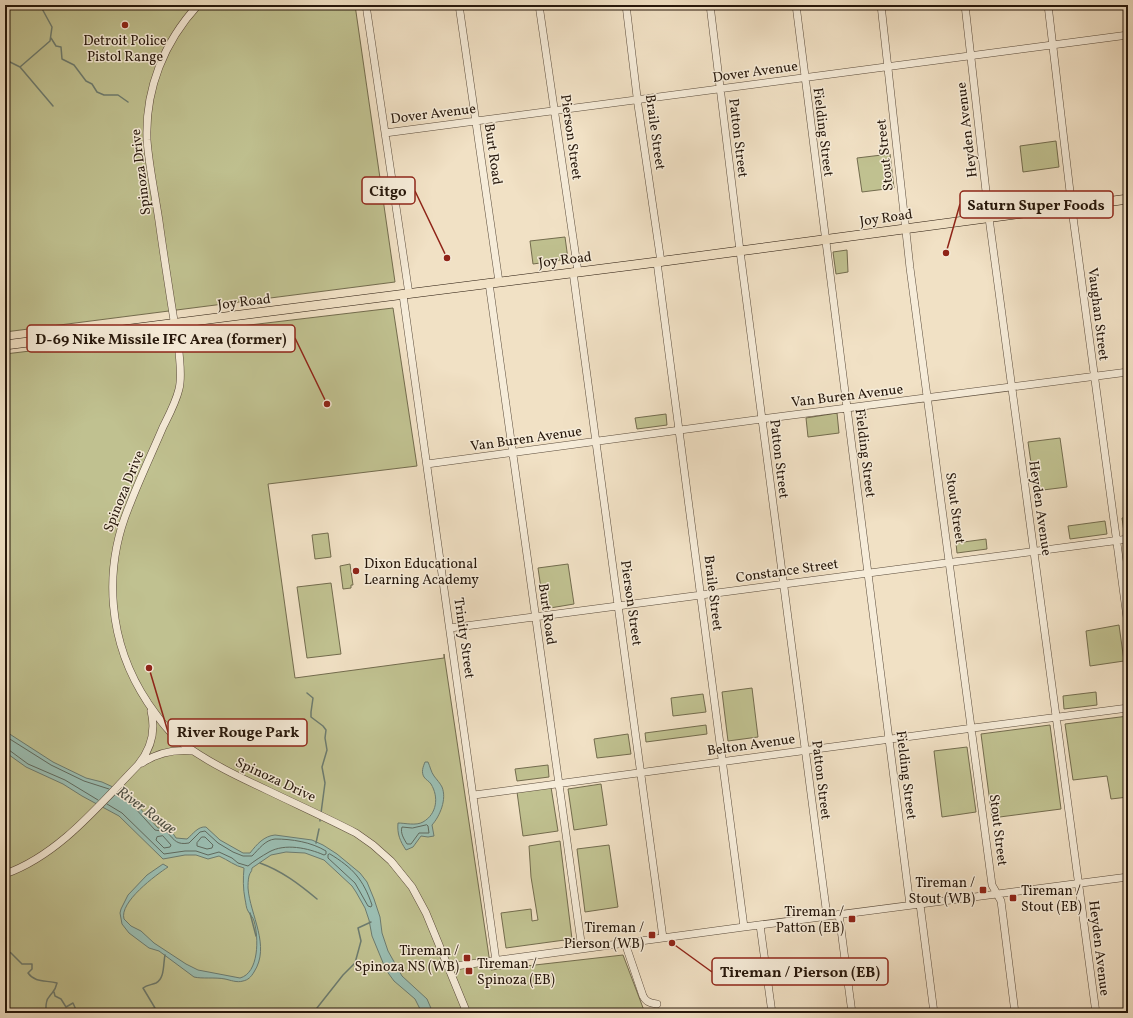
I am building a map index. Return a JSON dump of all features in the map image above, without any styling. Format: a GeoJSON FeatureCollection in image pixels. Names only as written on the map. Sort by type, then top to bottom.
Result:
{"type":"FeatureCollection","features":[{"type":"Feature","properties":{"kind":"main road","name":"Joy Road"},"geometry":{"type":"LineString","coordinates":[[5,344],[490,284],[1072,208],[1128,199]]}},
{"type":"Feature","properties":{"kind":"street","name":"Spinoza Drive"},"geometry":{"type":"LineString","coordinates":[[198,5],[177,31],[162,59],[152,86],[148,113],[148,149],[180,367],[179,389],[124,517],[116,545],[112,574],[113,608],[119,641],[132,676],[160,721],[170,732],[208,761],[230,773],[356,833],[373,845],[391,861],[412,887],[426,914],[468,1013]]}},
{"type":"Feature","properties":{"kind":"street","name":"Trinity Street"},"geometry":{"type":"LineString","coordinates":[[366,5],[385,133],[427,464],[496,960]]}},
{"type":"Feature","properties":{"kind":"street","name":"Burt Road"},"geometry":{"type":"LineString","coordinates":[[459,5],[499,282]]}},
{"type":"Feature","properties":{"kind":"street","name":"Pierson Street"},"geometry":{"type":"LineString","coordinates":[[539,5],[576,272],[596,441],[663,938]]}},
{"type":"Feature","properties":{"kind":"street","name":"Braile Street"},"geometry":{"type":"LineString","coordinates":[[626,5],[679,430],[702,594],[744,927]]}},
{"type":"Feature","properties":{"kind":"street","name":"Patton Street"},"geometry":{"type":"LineString","coordinates":[[710,5],[740,251],[827,916]]}},
{"type":"Feature","properties":{"kind":"street","name":"Fielding Street"},"geometry":{"type":"LineString","coordinates":[[796,5],[910,905]]}},
{"type":"Feature","properties":{"kind":"street","name":"Stout Street"},"geometry":{"type":"LineString","coordinates":[[881,5],[906,229],[992,885],[1001,901],[1015,1013]]}},
{"type":"Feature","properties":{"kind":"street","name":"Heyden Avenue"},"geometry":{"type":"LineString","coordinates":[[965,5],[989,218],[1096,1013]]}},
{"type":"Feature","properties":{"kind":"street","name":"Vaughan Street"},"geometry":{"type":"LineString","coordinates":[[1048,5],[1072,208],[1128,625]]}},
{"type":"Feature","properties":{"kind":"street","name":"Dover Avenue"},"geometry":{"type":"LineString","coordinates":[[385,133],[1128,35]]}},
{"type":"Feature","properties":{"kind":"street","name":"Burt Road"},"geometry":{"type":"LineString","coordinates":[[490,284],[582,948]]}},
{"type":"Feature","properties":{"kind":"street","name":"Van Buren Avenue"},"geometry":{"type":"LineString","coordinates":[[427,464],[928,397],[1128,372]]}},
{"type":"Feature","properties":{"kind":"street","name":"Constance Street"},"geometry":{"type":"LineString","coordinates":[[450,628],[783,583],[1128,539]]}},
{"type":"Feature","properties":{"kind":"street"},"geometry":{"type":"LineString","coordinates":[[5,874],[29,864],[60,843],[138,766],[148,752],[152,738],[153,721],[150,705]]}},
{"type":"Feature","properties":{"kind":"street","name":"Belton Avenue"},"geometry":{"type":"LineString","coordinates":[[474,795],[1128,708]]}},
{"type":"Feature","properties":{"kind":"street"},"geometry":{"type":"LineString","coordinates":[[138,766],[165,752],[193,750]]}},
{"type":"Feature","properties":{"kind":"street"},"geometry":{"type":"LineString","coordinates":[[448,967],[582,948],[1128,877]]}},
{"type":"Feature","properties":{"kind":"street"},"geometry":{"type":"LineString","coordinates":[[920,904],[934,1013]]}},
{"type":"Feature","properties":{"kind":"street"},"geometry":{"type":"LineString","coordinates":[[839,914],[852,1013]]}},
{"type":"Feature","properties":{"kind":"street"},"geometry":{"type":"LineString","coordinates":[[760,925],[772,1013]]}},
{"type":"Feature","properties":{"kind":"street"},"geometry":{"type":"LineString","coordinates":[[625,943],[645,1000],[657,1004]]}},
{"type":"Feature","properties":{"kind":"green space"},"geometry":{"type":"Polygon","coordinates":[[[5,5],[355,5],[395,282],[5,332],[5,5]]]}},
{"type":"Feature","properties":{"kind":"green space"},"geometry":{"type":"Polygon","coordinates":[[[1056,141],[1059,167],[1023,172],[1020,146],[1056,141]]]}},
{"type":"Feature","properties":{"kind":"green space"},"geometry":{"type":"Polygon","coordinates":[[[890,154],[894,188],[862,192],[857,158],[890,154]]]}},
{"type":"Feature","properties":{"kind":"green space"},"geometry":{"type":"Polygon","coordinates":[[[565,237],[568,259],[533,264],[530,241],[565,237]]]}},
{"type":"Feature","properties":{"kind":"green space"},"geometry":{"type":"Polygon","coordinates":[[[847,250],[848,272],[836,274],[833,252],[847,250]]]}},
{"type":"Feature","properties":{"kind":"green space"},"geometry":{"type":"Polygon","coordinates":[[[393,308],[417,466],[268,484],[295,678],[444,658],[444,654],[491,970],[623,955],[645,1013],[5,1013],[5,354],[393,308]]]}},
{"type":"Feature","properties":{"kind":"green space"},"geometry":{"type":"Polygon","coordinates":[[[837,413],[839,433],[808,437],[806,418],[837,413]]]}},
{"type":"Feature","properties":{"kind":"green space"},"geometry":{"type":"Polygon","coordinates":[[[666,414],[667,425],[637,429],[635,418],[666,414]]]}},
{"type":"Feature","properties":{"kind":"green space"},"geometry":{"type":"Polygon","coordinates":[[[1060,438],[1067,487],[1035,491],[1028,442],[1060,438]]]}},
{"type":"Feature","properties":{"kind":"green space"},"geometry":{"type":"Polygon","coordinates":[[[1128,517],[1128,531],[1124,532],[1122,518],[1128,517]]]}},
{"type":"Feature","properties":{"kind":"green space"},"geometry":{"type":"Polygon","coordinates":[[[1105,521],[1107,534],[1070,539],[1068,526],[1105,521]]]}},
{"type":"Feature","properties":{"kind":"green space"},"geometry":{"type":"Polygon","coordinates":[[[328,533],[331,557],[315,559],[312,535],[328,533]]]}},
{"type":"Feature","properties":{"kind":"green space"},"geometry":{"type":"Polygon","coordinates":[[[986,539],[987,549],[957,553],[956,543],[986,539]]]}},
{"type":"Feature","properties":{"kind":"green space"},"geometry":{"type":"Polygon","coordinates":[[[350,564],[353,585],[351,585],[351,588],[343,589],[340,566],[350,564]]]}},
{"type":"Feature","properties":{"kind":"green space"},"geometry":{"type":"Polygon","coordinates":[[[568,564],[574,604],[544,609],[538,568],[568,564]]]}},
{"type":"Feature","properties":{"kind":"green space"},"geometry":{"type":"Polygon","coordinates":[[[331,583],[341,654],[307,658],[297,587],[331,583]]]}},
{"type":"Feature","properties":{"kind":"green space"},"geometry":{"type":"Polygon","coordinates":[[[1119,625],[1124,661],[1090,666],[1086,631],[1119,625]]]}},
{"type":"Feature","properties":{"kind":"green space"},"geometry":{"type":"Polygon","coordinates":[[[752,688],[758,737],[728,741],[722,692],[752,688]]]}},
{"type":"Feature","properties":{"kind":"green space"},"geometry":{"type":"Polygon","coordinates":[[[1096,692],[1097,705],[1064,709],[1063,696],[1096,692]]]}},
{"type":"Feature","properties":{"kind":"green space"},"geometry":{"type":"Polygon","coordinates":[[[703,694],[706,712],[673,716],[671,698],[703,694]]]}},
{"type":"Feature","properties":{"kind":"green space"},"geometry":{"type":"Polygon","coordinates":[[[1128,716],[1128,797],[1111,799],[1107,776],[1073,780],[1065,724],[1128,716]]]}},
{"type":"Feature","properties":{"kind":"green space"},"geometry":{"type":"Polygon","coordinates":[[[706,725],[707,734],[646,742],[645,733],[706,725]]]}},
{"type":"Feature","properties":{"kind":"green space"},"geometry":{"type":"Polygon","coordinates":[[[1050,725],[1061,809],[992,818],[981,734],[1050,725]]]}},
{"type":"Feature","properties":{"kind":"green space"},"geometry":{"type":"Polygon","coordinates":[[[628,734],[631,754],[597,758],[594,739],[628,734]]]}},
{"type":"Feature","properties":{"kind":"green space"},"geometry":{"type":"Polygon","coordinates":[[[967,747],[976,812],[942,817],[934,751],[967,747]]]}},
{"type":"Feature","properties":{"kind":"green space"},"geometry":{"type":"Polygon","coordinates":[[[548,765],[549,777],[517,781],[515,769],[548,765]]]}},
{"type":"Feature","properties":{"kind":"green space"},"geometry":{"type":"Polygon","coordinates":[[[601,784],[607,825],[574,830],[568,789],[601,784]]]}},
{"type":"Feature","properties":{"kind":"green space"},"geometry":{"type":"Polygon","coordinates":[[[551,787],[558,831],[523,836],[517,792],[551,787]]]}},
{"type":"Feature","properties":{"kind":"green space"},"geometry":{"type":"Polygon","coordinates":[[[560,841],[572,939],[506,948],[501,913],[531,909],[532,921],[538,920],[531,877],[529,846],[560,841]]]}},
{"type":"Feature","properties":{"kind":"green space"},"geometry":{"type":"Polygon","coordinates":[[[609,845],[618,907],[585,912],[577,849],[609,845]]]}},
{"type":"Feature","properties":{"kind":"water"},"geometry":{"type":"Polygon","coordinates":[[[5,731],[53,762],[86,778],[102,782],[126,793],[158,828],[165,827],[169,829],[176,838],[187,839],[198,829],[206,827],[220,840],[243,853],[250,853],[264,839],[275,835],[312,840],[337,854],[360,873],[367,882],[380,917],[382,933],[388,951],[402,976],[427,999],[433,1013],[422,1013],[415,999],[394,981],[386,970],[372,936],[365,908],[352,886],[324,860],[305,853],[286,852],[271,855],[252,868],[249,875],[248,888],[258,930],[261,952],[259,962],[253,974],[245,981],[238,982],[221,978],[194,977],[159,951],[149,948],[129,933],[122,924],[120,913],[128,895],[147,875],[163,864],[168,867],[147,882],[133,897],[124,912],[124,919],[131,926],[141,931],[154,943],[198,970],[240,978],[246,975],[254,962],[257,936],[254,920],[247,910],[244,895],[244,868],[219,856],[208,859],[196,855],[185,855],[163,859],[119,816],[63,784],[26,767],[5,752],[5,731]]]}},
{"type":"Feature","properties":{"kind":"water"},"geometry":{"type":"Polygon","coordinates":[[[425,762],[428,762],[433,774],[442,787],[444,797],[442,807],[438,817],[432,825],[434,836],[421,836],[413,847],[406,850],[399,837],[398,823],[414,824],[423,822],[428,819],[434,810],[436,800],[434,789],[424,777],[423,773],[425,762]]]}},
{"type":"Feature","properties":{"kind":"waterway"},"geometry":{"type":"LineString","coordinates":[[20,67],[50,41],[52,27],[40,5]]}},
{"type":"Feature","properties":{"kind":"waterway"},"geometry":{"type":"LineString","coordinates":[[51,38],[56,46],[61,47],[62,59],[74,65],[86,81],[92,84],[97,92],[104,95],[118,95],[128,102]]}},
{"type":"Feature","properties":{"kind":"waterway"},"geometry":{"type":"LineString","coordinates":[[5,58],[20,67],[53,106]]}},
{"type":"Feature","properties":{"kind":"waterway"},"geometry":{"type":"LineString","coordinates":[[307,693],[313,698],[311,717],[326,730],[325,738],[327,750],[322,767],[325,783],[321,813]]}},
{"type":"Feature","properties":{"kind":"waterway"},"geometry":{"type":"LineString","coordinates":[[316,843],[319,829]]}},
{"type":"Feature","properties":{"kind":"waterway"},"geometry":{"type":"LineString","coordinates":[[260,863],[290,878],[317,899]]}},
{"type":"Feature","properties":{"kind":"waterway"},"geometry":{"type":"LineString","coordinates":[[250,913],[256,936]]}},
{"type":"Feature","properties":{"kind":"waterway"},"geometry":{"type":"LineString","coordinates":[[313,1013],[343,975],[355,963],[361,941],[358,928],[371,922]]}},
{"type":"Feature","properties":{"kind":"waterway"},"geometry":{"type":"LineString","coordinates":[[5,950],[11,953],[22,964],[32,964],[32,969],[28,973],[34,978],[41,981],[57,983],[55,990],[47,1000],[46,1013]]}},
{"type":"Feature","properties":{"kind":"waterway"},"geometry":{"type":"LineString","coordinates":[[143,1013],[147,1010],[155,1008],[143,988],[159,981],[163,970],[165,955]]}},
{"type":"Feature","properties":{"kind":"waterway"},"geometry":{"type":"LineString","coordinates":[[54,992],[55,996],[61,999],[66,1007],[73,1003],[77,1012],[80,1013]]}},
{"type":"Feature","properties":{"kind":"place","name":"Detroit Police Pistol Range"},"geometry":{"type":"Point","coordinates":[125,25]}},
{"type":"Feature","properties":{"kind":"place","name":"Saturn Super Foods"},"geometry":{"type":"Point","coordinates":[946,253]}},
{"type":"Feature","properties":{"kind":"place","name":"Citgo"},"geometry":{"type":"Point","coordinates":[447,258]}},
{"type":"Feature","properties":{"kind":"place","name":"D-69 Nike Missile IFC Area (former)"},"geometry":{"type":"Point","coordinates":[327,404]}},
{"type":"Feature","properties":{"kind":"place","name":"Dixon Educational Learning Academy"},"geometry":{"type":"Point","coordinates":[356,571]}},
{"type":"Feature","properties":{"kind":"place","name":"River Rouge Park"},"geometry":{"type":"Point","coordinates":[149,668]}},
{"type":"Feature","properties":{"kind":"place","name":"Tireman / Stout (WB)"},"geometry":{"type":"Point","coordinates":[983,890]}},
{"type":"Feature","properties":{"kind":"place","name":"Tireman / Stout (EB)"},"geometry":{"type":"Point","coordinates":[1013,898]}},
{"type":"Feature","properties":{"kind":"place","name":"Tireman / Patton (EB)"},"geometry":{"type":"Point","coordinates":[852,919]}},
{"type":"Feature","properties":{"kind":"place","name":"Tireman / Pierson (WB)"},"geometry":{"type":"Point","coordinates":[652,935]}},
{"type":"Feature","properties":{"kind":"place","name":"Tireman / Pierson (EB)"},"geometry":{"type":"Point","coordinates":[672,943]}},
{"type":"Feature","properties":{"kind":"place","name":"Tireman / Spinoza NS (WB)"},"geometry":{"type":"Point","coordinates":[467,958]}},
{"type":"Feature","properties":{"kind":"place","name":"Tireman / Spinoza (EB)"},"geometry":{"type":"Point","coordinates":[469,971]}},
{"type":"Feature","properties":{"kind":"water label","name":"River Rouge"},"geometry":{"type":"Point","coordinates":[147,810]}}]}
